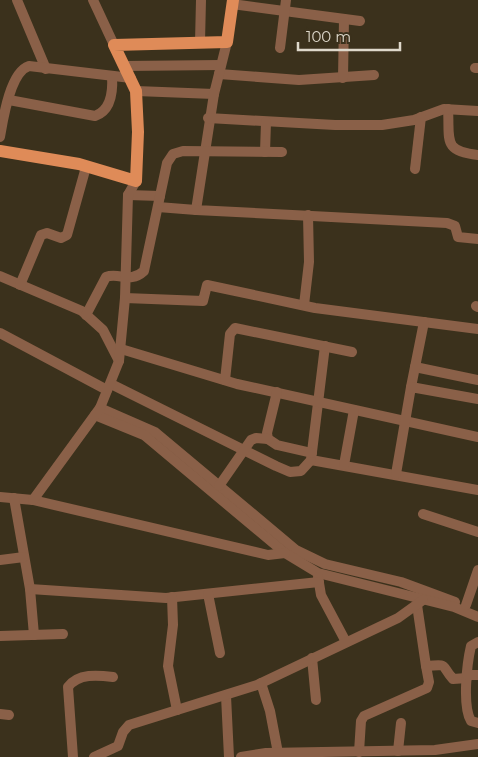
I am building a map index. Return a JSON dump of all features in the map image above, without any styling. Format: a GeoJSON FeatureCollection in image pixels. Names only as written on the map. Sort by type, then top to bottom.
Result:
{"type":"FeatureCollection","features":[{"type":"Feature","properties":{"kind":"main road"},"geometry":{"type":"LineString","coordinates":[[0,151],[86,167],[136,181],[138,132],[136,91],[114,45],[227,42],[233,2]]}},
{"type":"Feature","properties":{"kind":"street"},"geometry":{"type":"LineString","coordinates":[[16,0],[46,69]]}},
{"type":"Feature","properties":{"kind":"street"},"geometry":{"type":"LineString","coordinates":[[93,0],[114,45]]}},
{"type":"Feature","properties":{"kind":"street"},"geometry":{"type":"LineString","coordinates":[[200,42],[201,0]]}},
{"type":"Feature","properties":{"kind":"street"},"geometry":{"type":"LineString","coordinates":[[280,48],[286,0]]}},
{"type":"Feature","properties":{"kind":"street"},"geometry":{"type":"LineString","coordinates":[[233,2],[285,12],[360,21]]}},
{"type":"Feature","properties":{"kind":"street"},"geometry":{"type":"LineString","coordinates":[[343,78],[344,19]]}},
{"type":"Feature","properties":{"kind":"street"},"geometry":{"type":"LineString","coordinates":[[196,210],[208,118],[227,42]]}},
{"type":"Feature","properties":{"kind":"street"},"geometry":{"type":"LineString","coordinates":[[0,137],[5,112],[4,101],[20,70],[29,66],[130,78]]}},
{"type":"Feature","properties":{"kind":"street"},"geometry":{"type":"LineString","coordinates":[[124,66],[220,70],[285,80],[374,75]]}},
{"type":"Feature","properties":{"kind":"street"},"geometry":{"type":"LineString","coordinates":[[4,101],[95,116],[105,111],[108,105],[112,89],[112,76]]}},
{"type":"Feature","properties":{"kind":"street"},"geometry":{"type":"LineString","coordinates":[[136,91],[214,94]]}},
{"type":"Feature","properties":{"kind":"street"},"geometry":{"type":"LineString","coordinates":[[208,118],[266,122],[382,125],[448,109],[478,111]]}},
{"type":"Feature","properties":{"kind":"street"},"geometry":{"type":"LineString","coordinates":[[448,109],[450,145],[456,151],[478,155]]}},
{"type":"Feature","properties":{"kind":"street"},"geometry":{"type":"LineString","coordinates":[[415,169],[420,117]]}},
{"type":"Feature","properties":{"kind":"street"},"geometry":{"type":"LineString","coordinates":[[265,152],[266,122]]}},
{"type":"Feature","properties":{"kind":"street"},"geometry":{"type":"LineString","coordinates":[[86,315],[106,277],[111,275],[126,279],[142,274],[146,267],[167,163],[173,154],[183,151],[282,152]]}},
{"type":"Feature","properties":{"kind":"street"},"geometry":{"type":"LineString","coordinates":[[20,285],[41,234],[47,233],[61,238],[67,235],[86,167]]}},
{"type":"Feature","properties":{"kind":"street"},"geometry":{"type":"LineString","coordinates":[[33,500],[98,412],[119,361],[125,298],[128,195],[136,181]]}},
{"type":"Feature","properties":{"kind":"street"},"geometry":{"type":"LineString","coordinates":[[128,195],[160,196]]}},
{"type":"Feature","properties":{"kind":"street"},"geometry":{"type":"LineString","coordinates":[[158,207],[451,223],[455,226],[458,237],[478,239]]}},
{"type":"Feature","properties":{"kind":"street"},"geometry":{"type":"LineString","coordinates":[[304,305],[309,262],[308,215]]}},
{"type":"Feature","properties":{"kind":"street"},"geometry":{"type":"LineString","coordinates":[[0,276],[86,315],[103,330],[119,361]]}},
{"type":"Feature","properties":{"kind":"street"},"geometry":{"type":"LineString","coordinates":[[125,298],[203,301],[207,285],[304,305],[478,329]]}},
{"type":"Feature","properties":{"kind":"street"},"geometry":{"type":"LineString","coordinates":[[396,474],[424,322]]}},
{"type":"Feature","properties":{"kind":"street"},"geometry":{"type":"LineString","coordinates":[[224,380],[230,334],[235,328],[352,352]]}},
{"type":"Feature","properties":{"kind":"street"},"geometry":{"type":"LineString","coordinates":[[0,333],[109,387],[290,472],[301,472],[311,457],[325,346]]}},
{"type":"Feature","properties":{"kind":"street"},"geometry":{"type":"LineString","coordinates":[[121,349],[224,380],[478,437]]}},
{"type":"Feature","properties":{"kind":"street"},"geometry":{"type":"LineString","coordinates":[[415,367],[478,380]]}},
{"type":"Feature","properties":{"kind":"street"},"geometry":{"type":"LineString","coordinates":[[411,387],[478,399]]}},
{"type":"Feature","properties":{"kind":"street"},"geometry":{"type":"LineString","coordinates":[[268,439],[267,433],[277,392]]}},
{"type":"Feature","properties":{"kind":"street"},"geometry":{"type":"LineString","coordinates":[[344,466],[354,410]]}},
{"type":"Feature","properties":{"kind":"street"},"geometry":{"type":"LineString","coordinates":[[98,412],[155,432],[296,550],[325,564],[401,582],[478,610]]}},
{"type":"Feature","properties":{"kind":"street"},"geometry":{"type":"LineString","coordinates":[[98,412],[144,435],[285,553],[318,577],[420,603],[454,607],[478,617]]}},
{"type":"Feature","properties":{"kind":"street"},"geometry":{"type":"LineString","coordinates":[[219,486],[243,450],[254,438],[268,439],[277,445],[344,466],[478,490]]}},
{"type":"Feature","properties":{"kind":"street"},"geometry":{"type":"LineString","coordinates":[[0,497],[33,500],[268,555],[285,553]]}},
{"type":"Feature","properties":{"kind":"street"},"geometry":{"type":"LineString","coordinates":[[14,498],[30,589],[34,635]]}},
{"type":"Feature","properties":{"kind":"street"},"geometry":{"type":"LineString","coordinates":[[423,514],[478,532]]}},
{"type":"Feature","properties":{"kind":"street"},"geometry":{"type":"LineString","coordinates":[[0,560],[24,557]]}},
{"type":"Feature","properties":{"kind":"street"},"geometry":{"type":"LineString","coordinates":[[30,589],[172,597],[208,594],[318,577]]}},
{"type":"Feature","properties":{"kind":"street"},"geometry":{"type":"LineString","coordinates":[[318,577],[322,595],[346,642]]}},
{"type":"Feature","properties":{"kind":"street"},"geometry":{"type":"LineString","coordinates":[[466,605],[477,577]]}},
{"type":"Feature","properties":{"kind":"street"},"geometry":{"type":"LineString","coordinates":[[208,594],[220,653]]}},
{"type":"Feature","properties":{"kind":"street"},"geometry":{"type":"LineString","coordinates":[[172,597],[173,624],[168,666],[177,710]]}},
{"type":"Feature","properties":{"kind":"street"},"geometry":{"type":"LineString","coordinates":[[94,757],[107,755],[118,746],[123,732],[128,725],[226,696],[261,683],[398,618],[420,603]]}},
{"type":"Feature","properties":{"kind":"street"},"geometry":{"type":"LineString","coordinates":[[359,752],[361,721],[364,716],[427,688],[429,682],[420,603]]}},
{"type":"Feature","properties":{"kind":"street"},"geometry":{"type":"LineString","coordinates":[[0,636],[63,634]]}},
{"type":"Feature","properties":{"kind":"street"},"geometry":{"type":"LineString","coordinates":[[478,642],[471,646],[468,714],[471,721],[478,723]]}},
{"type":"Feature","properties":{"kind":"street"},"geometry":{"type":"LineString","coordinates":[[312,658],[316,700]]}},
{"type":"Feature","properties":{"kind":"street"},"geometry":{"type":"LineString","coordinates":[[426,666],[441,665],[446,667],[453,680],[471,676]]}},
{"type":"Feature","properties":{"kind":"street"},"geometry":{"type":"LineString","coordinates":[[73,757],[68,687],[74,680],[84,677],[112,677]]}},
{"type":"Feature","properties":{"kind":"street"},"geometry":{"type":"LineString","coordinates":[[261,683],[285,754]]}},
{"type":"Feature","properties":{"kind":"street"},"geometry":{"type":"LineString","coordinates":[[226,696],[229,757]]}},
{"type":"Feature","properties":{"kind":"street"},"geometry":{"type":"LineString","coordinates":[[398,751],[401,723]]}},
{"type":"Feature","properties":{"kind":"street"},"geometry":{"type":"LineString","coordinates":[[241,757],[398,751],[434,754],[478,744]]}}]}
